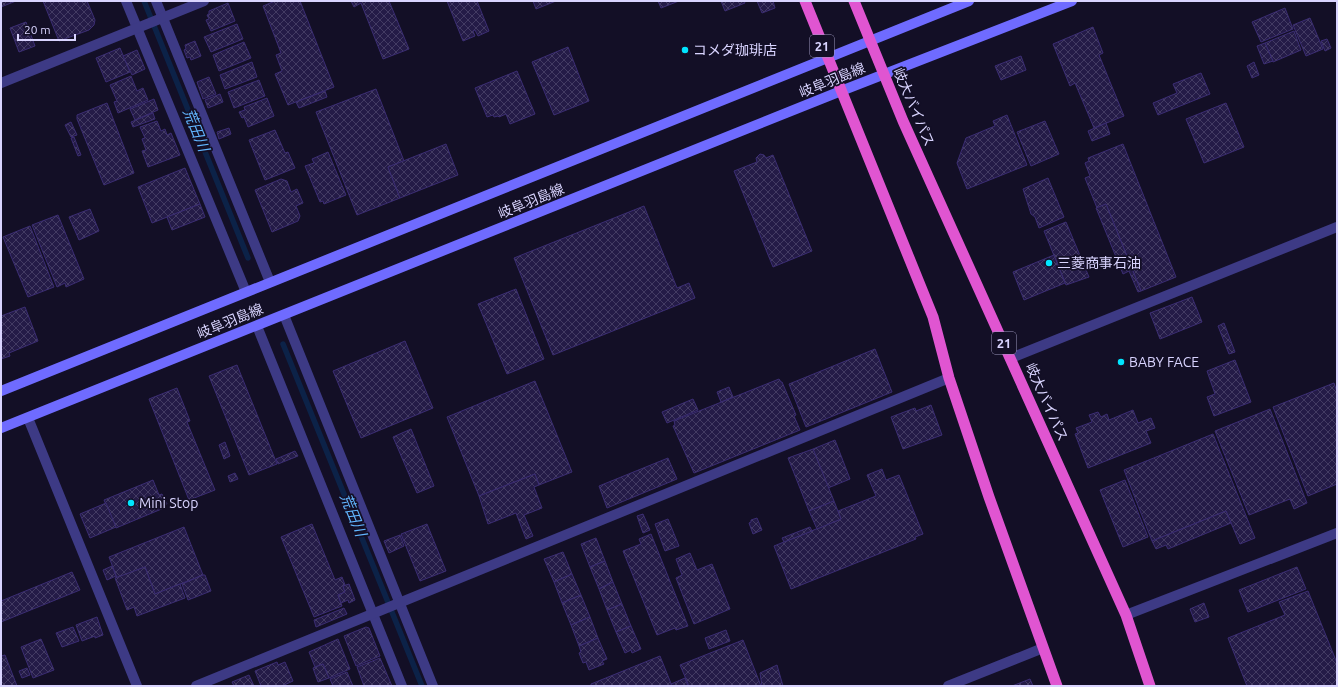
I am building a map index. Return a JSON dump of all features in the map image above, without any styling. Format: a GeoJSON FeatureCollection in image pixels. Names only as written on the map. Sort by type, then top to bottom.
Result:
{"type":"FeatureCollection","features":[{"type":"Feature","properties":{"kind":"highway","name":"21"},"geometry":{"type":"LineString","coordinates":[[804,1],[826,58],[878,177],[933,317],[949,378],[1057,686]]}},
{"type":"Feature","properties":{"kind":"highway","name":"岐大バイパス"},"geometry":{"type":"LineString","coordinates":[[854,1],[903,121],[1126,615],[1150,686]]}},
{"type":"Feature","properties":{"kind":"main road","name":"岐阜羽島線"},"geometry":{"type":"LineString","coordinates":[[1,391],[970,1]]}},
{"type":"Feature","properties":{"kind":"main road","name":"岐阜羽島線"},"geometry":{"type":"LineString","coordinates":[[1,428],[884,74],[1072,1]]}},
{"type":"Feature","properties":{"kind":"street"},"geometry":{"type":"LineString","coordinates":[[126,1],[139,27],[246,292]]}},
{"type":"Feature","properties":{"kind":"street"},"geometry":{"type":"LineString","coordinates":[[156,1],[161,18],[270,282]]}},
{"type":"Feature","properties":{"kind":"street"},"geometry":{"type":"LineString","coordinates":[[1,83],[204,1]]}},
{"type":"Feature","properties":{"kind":"street"},"geometry":{"type":"LineString","coordinates":[[1010,358],[1337,227]]}},
{"type":"Feature","properties":{"kind":"street"},"geometry":{"type":"LineString","coordinates":[[284,315],[397,605],[433,686]]}},
{"type":"Feature","properties":{"kind":"street"},"geometry":{"type":"LineString","coordinates":[[257,326],[376,613],[402,686]]}},
{"type":"Feature","properties":{"kind":"street"},"geometry":{"type":"LineString","coordinates":[[196,686],[949,378]]}},
{"type":"Feature","properties":{"kind":"street"},"geometry":{"type":"LineString","coordinates":[[28,418],[137,686]]}},
{"type":"Feature","properties":{"kind":"street"},"geometry":{"type":"LineString","coordinates":[[1126,615],[1337,533]]}},
{"type":"Feature","properties":{"kind":"street"},"geometry":{"type":"LineString","coordinates":[[948,686],[1043,648]]}},
{"type":"Feature","properties":{"kind":"building"},"geometry":{"type":"Polygon","coordinates":[[[1,1],[16,1],[1,7],[1,1]]]}},
{"type":"Feature","properties":{"kind":"building"},"geometry":{"type":"Polygon","coordinates":[[[43,1],[87,1],[95,20],[94,25],[89,30],[59,41],[43,1]]]}},
{"type":"Feature","properties":{"kind":"building"},"geometry":{"type":"Polygon","coordinates":[[[275,1],[300,1],[334,87],[288,105],[275,74],[282,71],[276,55],[281,53],[263,6],[275,1]]]}},
{"type":"Feature","properties":{"kind":"building"},"geometry":{"type":"Polygon","coordinates":[[[351,1],[389,1],[409,49],[383,59],[361,3],[354,7],[351,1]]]}},
{"type":"Feature","properties":{"kind":"building"},"geometry":{"type":"Polygon","coordinates":[[[447,1],[477,1],[489,31],[478,36],[475,30],[473,31],[475,36],[463,41],[447,1]]]}},
{"type":"Feature","properties":{"kind":"building"},"geometry":{"type":"Polygon","coordinates":[[[533,1],[556,1],[536,9],[533,1]]]}},
{"type":"Feature","properties":{"kind":"building"},"geometry":{"type":"Polygon","coordinates":[[[658,1],[679,1],[661,8],[658,1]]]}},
{"type":"Feature","properties":{"kind":"building"},"geometry":{"type":"Polygon","coordinates":[[[721,1],[744,1],[745,3],[725,11],[721,1]]]}},
{"type":"Feature","properties":{"kind":"building"},"geometry":{"type":"Polygon","coordinates":[[[757,1],[773,1],[775,8],[762,13],[757,1]]]}},
{"type":"Feature","properties":{"kind":"building"},"geometry":{"type":"Polygon","coordinates":[[[228,3],[235,21],[211,31],[206,20],[209,19],[207,15],[209,14],[209,11],[228,3]]]}},
{"type":"Feature","properties":{"kind":"building"},"geometry":{"type":"Polygon","coordinates":[[[1285,8],[1293,29],[1261,42],[1252,22],[1285,8]]]}},
{"type":"Feature","properties":{"kind":"building"},"geometry":{"type":"Polygon","coordinates":[[[1310,18],[1323,49],[1306,56],[1293,25],[1310,18]]]}},
{"type":"Feature","properties":{"kind":"building"},"geometry":{"type":"Polygon","coordinates":[[[26,22],[35,46],[19,52],[10,28],[26,22]]]}},
{"type":"Feature","properties":{"kind":"building"},"geometry":{"type":"Polygon","coordinates":[[[237,24],[243,39],[211,52],[204,37],[237,24]]]}},
{"type":"Feature","properties":{"kind":"building"},"geometry":{"type":"Polygon","coordinates":[[[1093,27],[1103,53],[1099,55],[1124,116],[1094,128],[1075,83],[1070,86],[1053,44],[1093,27]]]}},
{"type":"Feature","properties":{"kind":"building"},"geometry":{"type":"Polygon","coordinates":[[[1294,31],[1301,50],[1273,62],[1265,43],[1294,31]]]}},
{"type":"Feature","properties":{"kind":"building"},"geometry":{"type":"Polygon","coordinates":[[[1327,39],[1331,48],[1325,51],[1321,41],[1327,39]]]}},
{"type":"Feature","properties":{"kind":"building"},"geometry":{"type":"Polygon","coordinates":[[[195,41],[201,56],[191,60],[190,57],[187,58],[184,50],[186,49],[185,45],[195,41]]]}},
{"type":"Feature","properties":{"kind":"building"},"geometry":{"type":"Polygon","coordinates":[[[244,42],[251,58],[219,71],[213,55],[244,42]]]}},
{"type":"Feature","properties":{"kind":"building"},"geometry":{"type":"Polygon","coordinates":[[[1265,43],[1273,61],[1264,64],[1257,46],[1265,43]]]}},
{"type":"Feature","properties":{"kind":"building"},"geometry":{"type":"Polygon","coordinates":[[[568,47],[589,101],[554,115],[532,62],[568,47]]]}},
{"type":"Feature","properties":{"kind":"building"},"geometry":{"type":"Polygon","coordinates":[[[120,48],[130,72],[106,82],[96,58],[120,48]]]}},
{"type":"Feature","properties":{"kind":"building"},"geometry":{"type":"Polygon","coordinates":[[[137,50],[145,69],[132,75],[123,56],[137,50]]]}},
{"type":"Feature","properties":{"kind":"building"},"geometry":{"type":"Polygon","coordinates":[[[1021,56],[1026,70],[1001,80],[995,66],[1021,56]]]}},
{"type":"Feature","properties":{"kind":"building"},"geometry":{"type":"Polygon","coordinates":[[[252,62],[257,77],[225,89],[220,75],[252,62]]]}},
{"type":"Feature","properties":{"kind":"building"},"geometry":{"type":"Polygon","coordinates":[[[1254,62],[1259,75],[1252,78],[1247,66],[1254,62]]]}},
{"type":"Feature","properties":{"kind":"building"},"geometry":{"type":"Polygon","coordinates":[[[517,71],[535,114],[510,124],[506,114],[499,117],[494,117],[493,115],[487,117],[475,88],[517,71]]]}},
{"type":"Feature","properties":{"kind":"building"},"geometry":{"type":"Polygon","coordinates":[[[1201,73],[1210,94],[1158,115],[1153,103],[1177,93],[1173,84],[1201,73]]]}},
{"type":"Feature","properties":{"kind":"building"},"geometry":{"type":"Polygon","coordinates":[[[131,76],[137,91],[143,88],[148,100],[118,113],[114,102],[117,101],[110,85],[131,76]]]}},
{"type":"Feature","properties":{"kind":"building"},"geometry":{"type":"Polygon","coordinates":[[[209,77],[216,94],[203,99],[197,82],[209,77]]]}},
{"type":"Feature","properties":{"kind":"building"},"geometry":{"type":"Polygon","coordinates":[[[259,80],[265,96],[234,108],[228,92],[259,80]]]}},
{"type":"Feature","properties":{"kind":"building"},"geometry":{"type":"Polygon","coordinates":[[[376,89],[404,161],[388,167],[400,198],[357,215],[316,112],[376,89]]]}},
{"type":"Feature","properties":{"kind":"building"},"geometry":{"type":"Polygon","coordinates":[[[325,91],[327,97],[299,108],[296,102],[325,91]]]}},
{"type":"Feature","properties":{"kind":"building"},"geometry":{"type":"Polygon","coordinates":[[[220,94],[223,102],[208,108],[205,100],[220,94]]]}},
{"type":"Feature","properties":{"kind":"building"},"geometry":{"type":"Polygon","coordinates":[[[267,98],[274,116],[248,127],[244,117],[242,118],[239,112],[245,110],[244,107],[267,98]]]}},
{"type":"Feature","properties":{"kind":"building"},"geometry":{"type":"Polygon","coordinates":[[[154,99],[158,110],[135,120],[130,109],[154,99]]]}},
{"type":"Feature","properties":{"kind":"building"},"geometry":{"type":"Polygon","coordinates":[[[107,103],[134,173],[104,185],[77,119],[77,115],[107,103]]]}},
{"type":"Feature","properties":{"kind":"building"},"geometry":{"type":"Polygon","coordinates":[[[1226,103],[1244,147],[1204,163],[1186,119],[1226,103]]]}},
{"type":"Feature","properties":{"kind":"building"},"geometry":{"type":"Polygon","coordinates":[[[153,113],[155,119],[133,127],[131,122],[153,113]]]}},
{"type":"Feature","properties":{"kind":"building"},"geometry":{"type":"Polygon","coordinates":[[[1007,115],[1027,165],[967,189],[957,163],[966,138],[995,126],[993,121],[1007,115]]]}},
{"type":"Feature","properties":{"kind":"building"},"geometry":{"type":"Polygon","coordinates":[[[157,121],[161,131],[165,129],[167,135],[171,133],[180,155],[148,167],[142,151],[146,150],[142,139],[145,138],[140,127],[157,121]]]}},
{"type":"Feature","properties":{"kind":"building"},"geometry":{"type":"Polygon","coordinates":[[[1045,121],[1059,154],[1031,166],[1017,132],[1045,121]]]}},
{"type":"Feature","properties":{"kind":"building"},"geometry":{"type":"Polygon","coordinates":[[[71,122],[77,135],[71,137],[65,125],[71,122]]]}},
{"type":"Feature","properties":{"kind":"building"},"geometry":{"type":"Polygon","coordinates":[[[1106,123],[1110,134],[1092,141],[1088,131],[1106,123]]]}},
{"type":"Feature","properties":{"kind":"building"},"geometry":{"type":"Polygon","coordinates":[[[229,128],[231,134],[219,139],[217,132],[229,128]]]}},
{"type":"Feature","properties":{"kind":"building"},"geometry":{"type":"Polygon","coordinates":[[[275,130],[285,153],[288,152],[295,168],[265,180],[249,140],[275,130]]]}},
{"type":"Feature","properties":{"kind":"building"},"geometry":{"type":"Polygon","coordinates":[[[74,137],[81,155],[78,156],[71,138],[74,137]]]}},
{"type":"Feature","properties":{"kind":"building"},"geometry":{"type":"Polygon","coordinates":[[[446,144],[458,175],[400,198],[388,167],[446,144]]]}},
{"type":"Feature","properties":{"kind":"building"},"geometry":{"type":"Polygon","coordinates":[[[1123,144],[1176,277],[1141,291],[1106,204],[1097,208],[1085,178],[1090,176],[1085,163],[1089,161],[1088,158],[1123,144]]]}},
{"type":"Feature","properties":{"kind":"building"},"geometry":{"type":"Polygon","coordinates":[[[328,152],[346,195],[324,204],[323,201],[320,202],[305,166],[314,163],[312,159],[328,152]]]}},
{"type":"Feature","properties":{"kind":"building"},"geometry":{"type":"Polygon","coordinates":[[[760,154],[764,155],[766,158],[773,155],[812,251],[773,267],[734,171],[757,162],[756,158],[760,154]]]}},
{"type":"Feature","properties":{"kind":"building"},"geometry":{"type":"Polygon","coordinates":[[[185,168],[200,204],[152,223],[138,187],[185,168]]]}},
{"type":"Feature","properties":{"kind":"building"},"geometry":{"type":"Polygon","coordinates":[[[1048,178],[1064,217],[1039,228],[1035,217],[1031,214],[1023,189],[1048,178]]]}},
{"type":"Feature","properties":{"kind":"building"},"geometry":{"type":"Polygon","coordinates":[[[281,179],[287,181],[291,192],[297,189],[303,203],[296,206],[300,216],[298,221],[272,232],[255,190],[281,179]]]}},
{"type":"Feature","properties":{"kind":"building"},"geometry":{"type":"Polygon","coordinates":[[[200,204],[205,217],[172,230],[167,217],[200,204]]]}},
{"type":"Feature","properties":{"kind":"building"},"geometry":{"type":"Polygon","coordinates":[[[1106,204],[1141,291],[1138,292],[1129,271],[1123,274],[1096,208],[1106,204]]]}},
{"type":"Feature","properties":{"kind":"building"},"geometry":{"type":"Polygon","coordinates":[[[644,206],[677,288],[689,283],[695,298],[553,355],[514,258],[644,206]]]}},
{"type":"Feature","properties":{"kind":"building"},"geometry":{"type":"Polygon","coordinates":[[[90,209],[99,231],[79,240],[69,217],[90,209]]]}},
{"type":"Feature","properties":{"kind":"building"},"geometry":{"type":"Polygon","coordinates":[[[58,215],[84,279],[66,287],[65,283],[57,287],[32,225],[58,215]]]}},
{"type":"Feature","properties":{"kind":"building"},"geometry":{"type":"Polygon","coordinates":[[[1066,222],[1089,277],[1066,285],[1044,231],[1066,222]]]}},
{"type":"Feature","properties":{"kind":"building"},"geometry":{"type":"Polygon","coordinates":[[[30,226],[54,287],[28,297],[3,237],[30,226]]]}},
{"type":"Feature","properties":{"kind":"building"},"geometry":{"type":"Polygon","coordinates":[[[1054,255],[1065,283],[1024,300],[1013,272],[1054,255]]]}},
{"type":"Feature","properties":{"kind":"building"},"geometry":{"type":"Polygon","coordinates":[[[516,289],[544,359],[507,374],[478,304],[516,289]]]}},
{"type":"Feature","properties":{"kind":"building"},"geometry":{"type":"Polygon","coordinates":[[[1192,297],[1202,322],[1160,339],[1150,313],[1192,297]]]}},
{"type":"Feature","properties":{"kind":"building"},"geometry":{"type":"Polygon","coordinates":[[[25,307],[38,341],[9,353],[10,356],[1,359],[1,316],[25,307]]]}},
{"type":"Feature","properties":{"kind":"building"},"geometry":{"type":"Polygon","coordinates":[[[1224,323],[1235,352],[1229,354],[1218,326],[1224,323]]]}},
{"type":"Feature","properties":{"kind":"building"},"geometry":{"type":"Polygon","coordinates":[[[405,341],[433,408],[361,438],[333,371],[405,341]]]}},
{"type":"Feature","properties":{"kind":"building"},"geometry":{"type":"Polygon","coordinates":[[[875,349],[892,392],[806,427],[789,384],[875,349]]]}},
{"type":"Feature","properties":{"kind":"building"},"geometry":{"type":"Polygon","coordinates":[[[1235,360],[1251,402],[1214,416],[1207,397],[1215,394],[1207,371],[1235,360]]]}},
{"type":"Feature","properties":{"kind":"building"},"geometry":{"type":"Polygon","coordinates":[[[237,365],[277,464],[249,475],[209,376],[237,365]]]}},
{"type":"Feature","properties":{"kind":"building"},"geometry":{"type":"Polygon","coordinates":[[[779,379],[782,382],[796,415],[794,416],[800,430],[694,473],[673,426],[675,425],[674,421],[779,379]]]}},
{"type":"Feature","properties":{"kind":"building"},"geometry":{"type":"Polygon","coordinates":[[[535,381],[572,472],[539,485],[535,474],[479,496],[447,417],[535,381]]]}},
{"type":"Feature","properties":{"kind":"building"},"geometry":{"type":"Polygon","coordinates":[[[1334,383],[1337,392],[1337,484],[1308,496],[1273,407],[1334,383]]]}},
{"type":"Feature","properties":{"kind":"building"},"geometry":{"type":"Polygon","coordinates":[[[729,387],[733,397],[721,402],[717,392],[729,387]]]}},
{"type":"Feature","properties":{"kind":"building"},"geometry":{"type":"Polygon","coordinates":[[[177,388],[190,421],[187,422],[215,490],[189,500],[149,399],[177,388]]]}},
{"type":"Feature","properties":{"kind":"building"},"geometry":{"type":"Polygon","coordinates":[[[693,399],[698,410],[667,423],[662,412],[693,399]]]}},
{"type":"Feature","properties":{"kind":"building"},"geometry":{"type":"Polygon","coordinates":[[[931,405],[942,435],[903,449],[891,417],[915,408],[916,411],[931,405]]]}},
{"type":"Feature","properties":{"kind":"building"},"geometry":{"type":"Polygon","coordinates":[[[1270,409],[1307,503],[1294,509],[1290,499],[1249,515],[1215,431],[1270,409]]]}},
{"type":"Feature","properties":{"kind":"building"},"geometry":{"type":"Polygon","coordinates":[[[1133,410],[1138,423],[1151,418],[1155,428],[1146,431],[1151,443],[1088,468],[1075,434],[1078,433],[1076,428],[1092,422],[1089,415],[1098,412],[1101,417],[1107,414],[1109,420],[1133,410]]]}},
{"type":"Feature","properties":{"kind":"building"},"geometry":{"type":"Polygon","coordinates":[[[411,429],[434,486],[417,493],[393,437],[411,429]]]}},
{"type":"Feature","properties":{"kind":"building"},"geometry":{"type":"Polygon","coordinates":[[[1213,434],[1255,538],[1240,544],[1226,511],[1152,541],[1124,470],[1213,434]]]}},
{"type":"Feature","properties":{"kind":"building"},"geometry":{"type":"Polygon","coordinates":[[[835,440],[850,479],[828,488],[813,449],[835,440]]]}},
{"type":"Feature","properties":{"kind":"building"},"geometry":{"type":"Polygon","coordinates":[[[225,442],[230,456],[224,459],[219,445],[225,442]]]}},
{"type":"Feature","properties":{"kind":"building"},"geometry":{"type":"Polygon","coordinates":[[[813,449],[834,501],[809,511],[788,458],[813,449]]]}},
{"type":"Feature","properties":{"kind":"building"},"geometry":{"type":"Polygon","coordinates":[[[295,451],[298,456],[278,464],[276,459],[295,451]]]}},
{"type":"Feature","properties":{"kind":"building"},"geometry":{"type":"Polygon","coordinates":[[[668,458],[677,479],[607,508],[599,486],[668,458]]]}},
{"type":"Feature","properties":{"kind":"building"},"geometry":{"type":"Polygon","coordinates":[[[882,469],[886,480],[899,475],[923,534],[915,537],[916,539],[791,589],[774,546],[841,519],[838,511],[876,496],[867,475],[882,469]]]}},
{"type":"Feature","properties":{"kind":"building"},"geometry":{"type":"Polygon","coordinates":[[[235,473],[238,479],[230,482],[228,476],[235,473]]]}},
{"type":"Feature","properties":{"kind":"building"},"geometry":{"type":"Polygon","coordinates":[[[535,474],[539,485],[534,487],[542,508],[524,515],[533,536],[526,539],[516,513],[488,524],[479,496],[535,474]]]}},
{"type":"Feature","properties":{"kind":"building"},"geometry":{"type":"Polygon","coordinates":[[[153,480],[159,495],[162,494],[167,504],[163,505],[164,508],[116,528],[104,500],[153,480]]]}},
{"type":"Feature","properties":{"kind":"building"},"geometry":{"type":"Polygon","coordinates":[[[1125,480],[1148,537],[1123,547],[1100,490],[1125,480]]]}},
{"type":"Feature","properties":{"kind":"building"},"geometry":{"type":"Polygon","coordinates":[[[834,501],[841,519],[817,529],[809,511],[834,501]]]}},
{"type":"Feature","properties":{"kind":"building"},"geometry":{"type":"Polygon","coordinates":[[[106,503],[116,527],[90,538],[80,514],[106,503]]]}},
{"type":"Feature","properties":{"kind":"building"},"geometry":{"type":"Polygon","coordinates":[[[1226,511],[1231,523],[1168,549],[1166,545],[1156,549],[1152,541],[1226,511]]]}},
{"type":"Feature","properties":{"kind":"building"},"geometry":{"type":"Polygon","coordinates":[[[643,514],[650,530],[643,533],[637,516],[643,514]]]}},
{"type":"Feature","properties":{"kind":"building"},"geometry":{"type":"Polygon","coordinates":[[[757,518],[762,530],[753,534],[749,523],[751,520],[757,518]]]}},
{"type":"Feature","properties":{"kind":"building"},"geometry":{"type":"Polygon","coordinates":[[[668,519],[679,546],[665,551],[655,524],[668,519]]]}},
{"type":"Feature","properties":{"kind":"building"},"geometry":{"type":"Polygon","coordinates":[[[312,524],[335,580],[342,577],[345,585],[343,586],[345,592],[338,595],[342,606],[314,617],[281,537],[312,524]]]}},
{"type":"Feature","properties":{"kind":"building"},"geometry":{"type":"Polygon","coordinates":[[[427,524],[446,571],[420,581],[401,534],[427,524]]]}},
{"type":"Feature","properties":{"kind":"building"},"geometry":{"type":"Polygon","coordinates":[[[184,527],[203,575],[155,594],[145,567],[117,578],[109,557],[184,527]]]}},
{"type":"Feature","properties":{"kind":"building"},"geometry":{"type":"Polygon","coordinates":[[[810,527],[812,531],[784,542],[782,538],[810,527]]]}},
{"type":"Feature","properties":{"kind":"building"},"geometry":{"type":"Polygon","coordinates":[[[651,534],[688,626],[676,630],[675,628],[657,635],[623,551],[641,544],[639,539],[651,534]]]}},
{"type":"Feature","properties":{"kind":"building"},"geometry":{"type":"Polygon","coordinates":[[[400,535],[404,546],[389,553],[384,541],[400,535]]]}},
{"type":"Feature","properties":{"kind":"building"},"geometry":{"type":"Polygon","coordinates":[[[596,538],[605,561],[590,567],[581,544],[596,538]]]}},
{"type":"Feature","properties":{"kind":"building"},"geometry":{"type":"Polygon","coordinates":[[[563,552],[572,574],[554,582],[544,559],[563,552]]]}},
{"type":"Feature","properties":{"kind":"building"},"geometry":{"type":"Polygon","coordinates":[[[690,553],[697,570],[712,564],[730,609],[694,624],[676,578],[682,575],[676,559],[690,553]]]}},
{"type":"Feature","properties":{"kind":"building"},"geometry":{"type":"Polygon","coordinates":[[[605,561],[613,582],[599,589],[590,567],[605,561]]]}},
{"type":"Feature","properties":{"kind":"building"},"geometry":{"type":"Polygon","coordinates":[[[112,566],[116,576],[107,580],[103,570],[112,566]]]}},
{"type":"Feature","properties":{"kind":"building"},"geometry":{"type":"Polygon","coordinates":[[[145,567],[155,594],[180,584],[185,598],[137,616],[134,607],[127,610],[115,578],[145,567]]]}},
{"type":"Feature","properties":{"kind":"building"},"geometry":{"type":"Polygon","coordinates":[[[1297,567],[1306,589],[1248,612],[1239,590],[1297,567]]]}},
{"type":"Feature","properties":{"kind":"building"},"geometry":{"type":"Polygon","coordinates":[[[72,572],[80,590],[1,622],[1,601],[72,572]]]}},
{"type":"Feature","properties":{"kind":"building"},"geometry":{"type":"Polygon","coordinates":[[[572,574],[581,595],[562,603],[554,582],[572,574]]]}},
{"type":"Feature","properties":{"kind":"building"},"geometry":{"type":"Polygon","coordinates":[[[205,575],[211,591],[188,600],[182,584],[205,575]]]}},
{"type":"Feature","properties":{"kind":"building"},"geometry":{"type":"Polygon","coordinates":[[[613,582],[622,604],[607,610],[599,589],[613,582]]]}},
{"type":"Feature","properties":{"kind":"building"},"geometry":{"type":"Polygon","coordinates":[[[349,584],[355,600],[349,603],[348,600],[341,603],[338,595],[345,592],[343,586],[349,584]]]}},
{"type":"Feature","properties":{"kind":"building"},"geometry":{"type":"Polygon","coordinates":[[[1308,591],[1337,663],[1337,686],[1247,686],[1228,638],[1285,615],[1279,602],[1308,591]]]}},
{"type":"Feature","properties":{"kind":"building"},"geometry":{"type":"Polygon","coordinates":[[[581,595],[590,617],[571,625],[562,603],[581,595]]]}},
{"type":"Feature","properties":{"kind":"building"},"geometry":{"type":"Polygon","coordinates":[[[1204,603],[1209,617],[1195,622],[1190,609],[1204,603]]]}},
{"type":"Feature","properties":{"kind":"building"},"geometry":{"type":"Polygon","coordinates":[[[622,604],[631,626],[616,632],[607,610],[622,604]]]}},
{"type":"Feature","properties":{"kind":"building"},"geometry":{"type":"Polygon","coordinates":[[[344,608],[347,614],[316,627],[314,620],[344,608]]]}},
{"type":"Feature","properties":{"kind":"building"},"geometry":{"type":"Polygon","coordinates":[[[97,617],[103,635],[95,638],[95,636],[82,641],[76,625],[97,617]]]}},
{"type":"Feature","properties":{"kind":"building"},"geometry":{"type":"Polygon","coordinates":[[[590,617],[598,638],[579,646],[571,625],[590,617]]]}},
{"type":"Feature","properties":{"kind":"building"},"geometry":{"type":"Polygon","coordinates":[[[631,626],[641,649],[632,653],[631,650],[625,653],[616,632],[631,626]]]}},
{"type":"Feature","properties":{"kind":"building"},"geometry":{"type":"Polygon","coordinates":[[[73,627],[79,641],[62,647],[56,633],[73,627]]]}},
{"type":"Feature","properties":{"kind":"building"},"geometry":{"type":"Polygon","coordinates":[[[366,627],[369,628],[380,656],[356,666],[344,636],[366,627]]]}},
{"type":"Feature","properties":{"kind":"building"},"geometry":{"type":"Polygon","coordinates":[[[726,630],[730,641],[709,649],[705,638],[726,630]]]}},
{"type":"Feature","properties":{"kind":"building"},"geometry":{"type":"Polygon","coordinates":[[[598,638],[607,659],[602,661],[604,664],[589,670],[586,662],[583,663],[579,653],[581,652],[579,646],[598,638]]]}},
{"type":"Feature","properties":{"kind":"building"},"geometry":{"type":"Polygon","coordinates":[[[41,639],[54,670],[33,678],[21,647],[41,639]]]}},
{"type":"Feature","properties":{"kind":"building"},"geometry":{"type":"Polygon","coordinates":[[[338,639],[350,669],[329,678],[323,664],[315,667],[309,652],[338,639]]]}},
{"type":"Feature","properties":{"kind":"building"},"geometry":{"type":"Polygon","coordinates":[[[743,640],[761,686],[689,686],[680,665],[743,640]]]}},
{"type":"Feature","properties":{"kind":"building"},"geometry":{"type":"Polygon","coordinates":[[[5,655],[17,686],[1,686],[1,656],[5,655]]]}},
{"type":"Feature","properties":{"kind":"building"},"geometry":{"type":"Polygon","coordinates":[[[660,656],[672,686],[591,686],[591,684],[660,656]]]}},
{"type":"Feature","properties":{"kind":"building"},"geometry":{"type":"Polygon","coordinates":[[[380,658],[392,686],[364,686],[357,667],[380,658]]]}},
{"type":"Feature","properties":{"kind":"building"},"geometry":{"type":"Polygon","coordinates":[[[277,662],[278,665],[285,662],[293,681],[282,686],[261,686],[255,671],[277,662]]]}},
{"type":"Feature","properties":{"kind":"building"},"geometry":{"type":"Polygon","coordinates":[[[323,664],[329,678],[318,682],[313,668],[323,664]]]}},
{"type":"Feature","properties":{"kind":"building"},"geometry":{"type":"Polygon","coordinates":[[[777,665],[783,686],[762,686],[760,673],[777,665]]]}},
{"type":"Feature","properties":{"kind":"building"},"geometry":{"type":"Polygon","coordinates":[[[27,668],[30,675],[22,678],[19,671],[27,668]]]}},
{"type":"Feature","properties":{"kind":"building"},"geometry":{"type":"Polygon","coordinates":[[[347,672],[353,686],[333,686],[330,679],[347,672]]]}},
{"type":"Feature","properties":{"kind":"building"},"geometry":{"type":"Polygon","coordinates":[[[249,675],[254,686],[234,686],[232,682],[249,675]]]}},
{"type":"Feature","properties":{"kind":"building"},"geometry":{"type":"Polygon","coordinates":[[[685,678],[688,686],[672,686],[671,684],[685,678]]]}},
{"type":"Feature","properties":{"kind":"building"},"geometry":{"type":"Polygon","coordinates":[[[1030,679],[1033,686],[1012,686],[1030,679]]]}},
{"type":"Feature","properties":{"kind":"waterway","name":"荒田川"},"geometry":{"type":"LineString","coordinates":[[144,1],[248,258]]}},
{"type":"Feature","properties":{"kind":"waterway","name":"荒田川"},"geometry":{"type":"LineString","coordinates":[[283,344],[422,686]]}},
{"type":"Feature","properties":{"kind":"place","name":"コメダ珈琲店"},"geometry":{"type":"Point","coordinates":[685,50]}},
{"type":"Feature","properties":{"kind":"place","name":"三菱商事石油"},"geometry":{"type":"Point","coordinates":[1049,263]}},
{"type":"Feature","properties":{"kind":"place","name":"BABY FACE"},"geometry":{"type":"Point","coordinates":[1121,362]}},
{"type":"Feature","properties":{"kind":"place","name":"Mini Stop"},"geometry":{"type":"Point","coordinates":[131,503]}}]}
